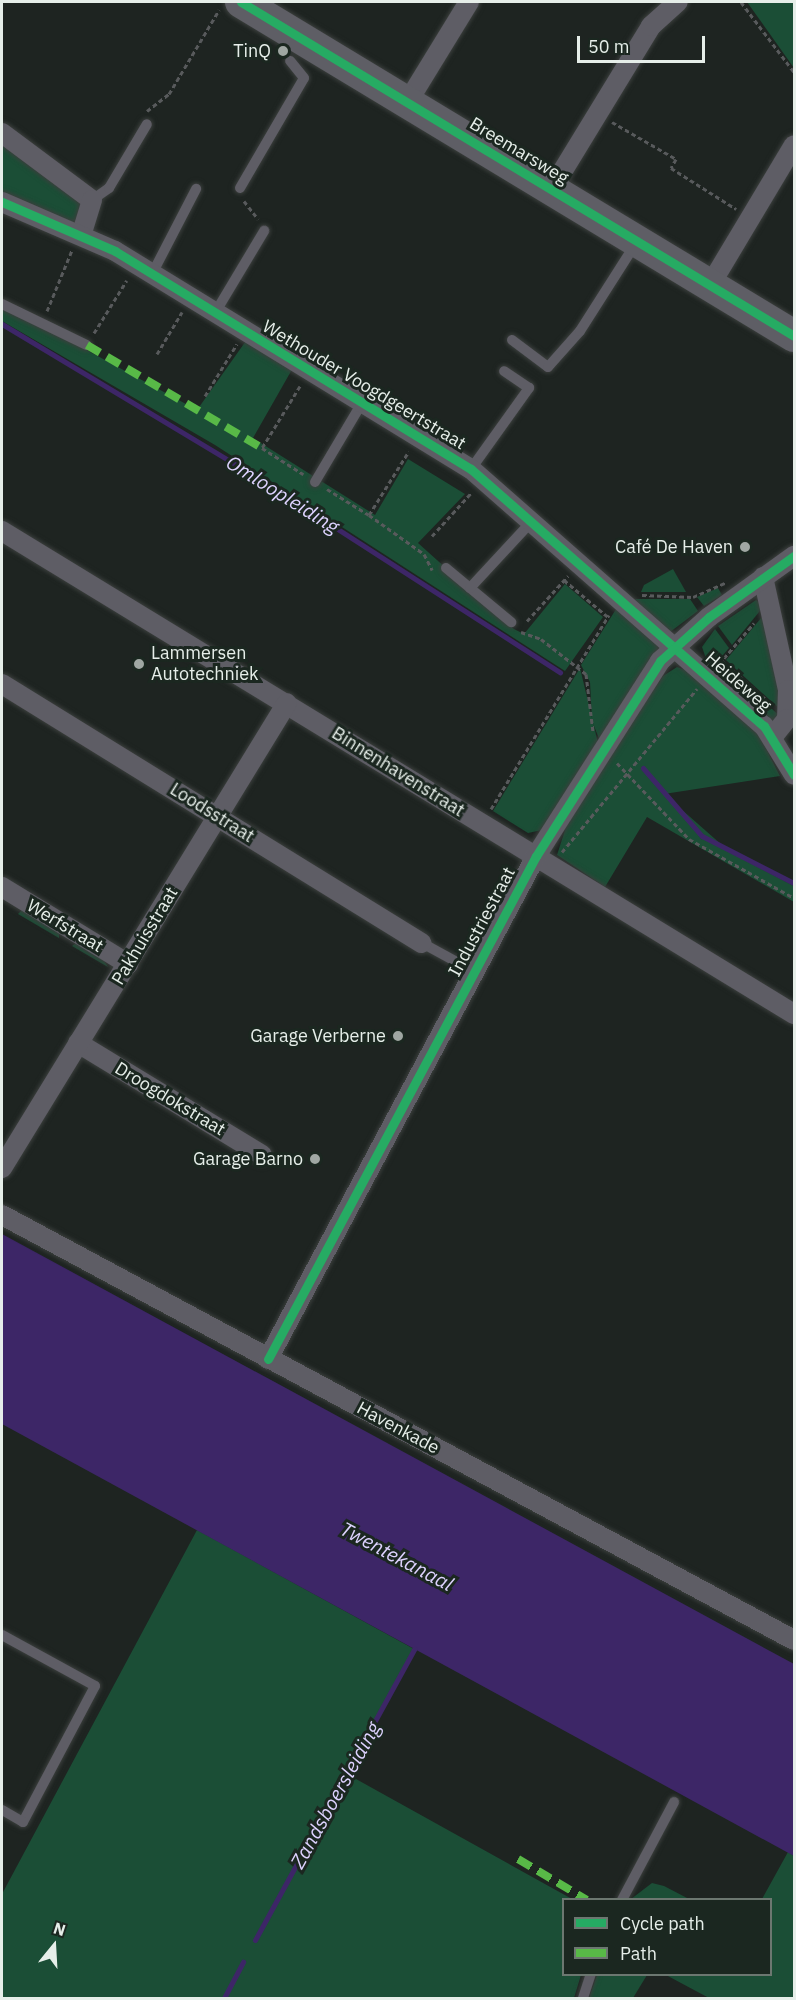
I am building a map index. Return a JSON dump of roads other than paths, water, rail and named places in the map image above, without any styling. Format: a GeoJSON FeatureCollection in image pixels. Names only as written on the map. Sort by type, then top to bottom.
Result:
{"type":"FeatureCollection","features":[{"type":"Feature","properties":{"kind":"main road","name":"Breemarsweg"},"geometry":{"type":"LineString","coordinates":[[243,3],[790,336]]}},
{"type":"Feature","properties":{"kind":"street"},"geometry":{"type":"LineString","coordinates":[[407,103],[469,2]]}},
{"type":"Feature","properties":{"kind":"street"},"geometry":{"type":"LineString","coordinates":[[551,190],[651,26],[678,2]]}},
{"type":"Feature","properties":{"kind":"street"},"geometry":{"type":"LineString","coordinates":[[2,133],[92,200],[80,235]]}},
{"type":"Feature","properties":{"kind":"street"},"geometry":{"type":"LineString","coordinates":[[709,287],[795,145]]}},
{"type":"Feature","properties":{"kind":"street","name":"Wethouder Voogdgeertstraat"},"geometry":{"type":"LineString","coordinates":[[2,202],[80,235],[144,269],[477,474],[580,562],[674,647]]}},
{"type":"Feature","properties":{"kind":"street","name":"Binnenhavenstraat"},"geometry":{"type":"LineString","coordinates":[[2,531],[795,1014]]}},
{"type":"Feature","properties":{"kind":"street","name":"Industriestraat"},"geometry":{"type":"LineString","coordinates":[[268,1359],[475,972],[544,861],[603,750],[674,647],[764,577],[795,556]]}},
{"type":"Feature","properties":{"kind":"street","name":"Heideweg"},"geometry":{"type":"LineString","coordinates":[[764,577],[772,603],[788,690],[788,719],[773,736]]}},
{"type":"Feature","properties":{"kind":"street","name":"Heideweg"},"geometry":{"type":"LineString","coordinates":[[674,647],[773,736],[795,775]]}},
{"type":"Feature","properties":{"kind":"street","name":"Loodsstraat"},"geometry":{"type":"LineString","coordinates":[[2,684],[423,943]]}},
{"type":"Feature","properties":{"kind":"street","name":"Pakhuisstraat"},"geometry":{"type":"LineString","coordinates":[[2,1168],[287,703]]}},
{"type":"Feature","properties":{"kind":"street","name":"Werfstraat"},"geometry":{"type":"LineString","coordinates":[[2,887],[128,964]]}},
{"type":"Feature","properties":{"kind":"street","name":"Droogdokstraat"},"geometry":{"type":"LineString","coordinates":[[78,1044],[262,1155]]}},
{"type":"Feature","properties":{"kind":"street","name":"Havenkade"},"geometry":{"type":"LineString","coordinates":[[2,1215],[795,1640]]}},
{"type":"Feature","properties":{"kind":"lane"},"geometry":{"type":"LineString","coordinates":[[240,188],[304,78],[290,61]]}},
{"type":"Feature","properties":{"kind":"lane"},"geometry":{"type":"LineString","coordinates":[[92,200],[109,188],[147,124]]}},
{"type":"Feature","properties":{"kind":"lane"},"geometry":{"type":"LineString","coordinates":[[144,269],[196,189]]}},
{"type":"Feature","properties":{"kind":"lane"},"geometry":{"type":"LineString","coordinates":[[215,313],[264,231]]}},
{"type":"Feature","properties":{"kind":"lane"},"geometry":{"type":"LineString","coordinates":[[512,340],[548,367],[580,331],[636,243]]}},
{"type":"Feature","properties":{"kind":"lane"},"geometry":{"type":"LineString","coordinates":[[2,304],[87,345]]}},
{"type":"Feature","properties":{"kind":"lane","name":"Wethouder Voogdgeertstraat"},"geometry":{"type":"LineString","coordinates":[[477,474],[529,388],[504,371]]}},
{"type":"Feature","properties":{"kind":"lane"},"geometry":{"type":"LineString","coordinates":[[315,482],[362,403]]}},
{"type":"Feature","properties":{"kind":"lane"},"geometry":{"type":"LineString","coordinates":[[470,588],[532,521]]}},
{"type":"Feature","properties":{"kind":"lane"},"geometry":{"type":"LineString","coordinates":[[446,568],[511,622]]}},
{"type":"Feature","properties":{"kind":"lane"},"geometry":{"type":"LineString","coordinates":[[423,943],[475,972]]}},
{"type":"Feature","properties":{"kind":"lane"},"geometry":{"type":"LineString","coordinates":[[2,1635],[95,1686],[23,1822],[2,1810]]}},
{"type":"Feature","properties":{"kind":"lane"},"geometry":{"type":"LineString","coordinates":[[623,1898],[675,1802]]}},
{"type":"Feature","properties":{"kind":"lane"},"geometry":{"type":"LineString","coordinates":[[583,1998],[590,1976]]}},
{"type":"Feature","properties":{"kind":"water","name":"Twentekanaal"},"geometry":{"type":"Polygon","coordinates":[[[2,1234],[794,1664],[794,1856],[2,1424],[2,1234]]]}},
{"type":"Feature","properties":{"kind":"waterway","name":"Omloopleiding"},"geometry":{"type":"LineString","coordinates":[[2,324],[260,479],[560,672]]}},
{"type":"Feature","properties":{"kind":"waterway","name":"Omloopleiding"},"geometry":{"type":"LineString","coordinates":[[643,768],[702,836],[794,883]]}},
{"type":"Feature","properties":{"kind":"waterway","name":"Zandsboersleiding"},"geometry":{"type":"LineString","coordinates":[[255,1940],[414,1649]]}},
{"type":"Feature","properties":{"kind":"waterway","name":"Zandsboersleiding"},"geometry":{"type":"LineString","coordinates":[[224,1998],[243,1962]]}},
{"type":"Feature","properties":{"kind":"place","name":"TinQ"},"geometry":{"type":"Point","coordinates":[283,51]}},
{"type":"Feature","properties":{"kind":"place","name":"Café De Haven"},"geometry":{"type":"Point","coordinates":[745,547]}},
{"type":"Feature","properties":{"kind":"place","name":"Lammersen Autotechniek"},"geometry":{"type":"Point","coordinates":[139,664]}},
{"type":"Feature","properties":{"kind":"place","name":"Garage Verberne"},"geometry":{"type":"Point","coordinates":[398,1036]}},
{"type":"Feature","properties":{"kind":"place","name":"Garage Barno"},"geometry":{"type":"Point","coordinates":[315,1159]}}]}
